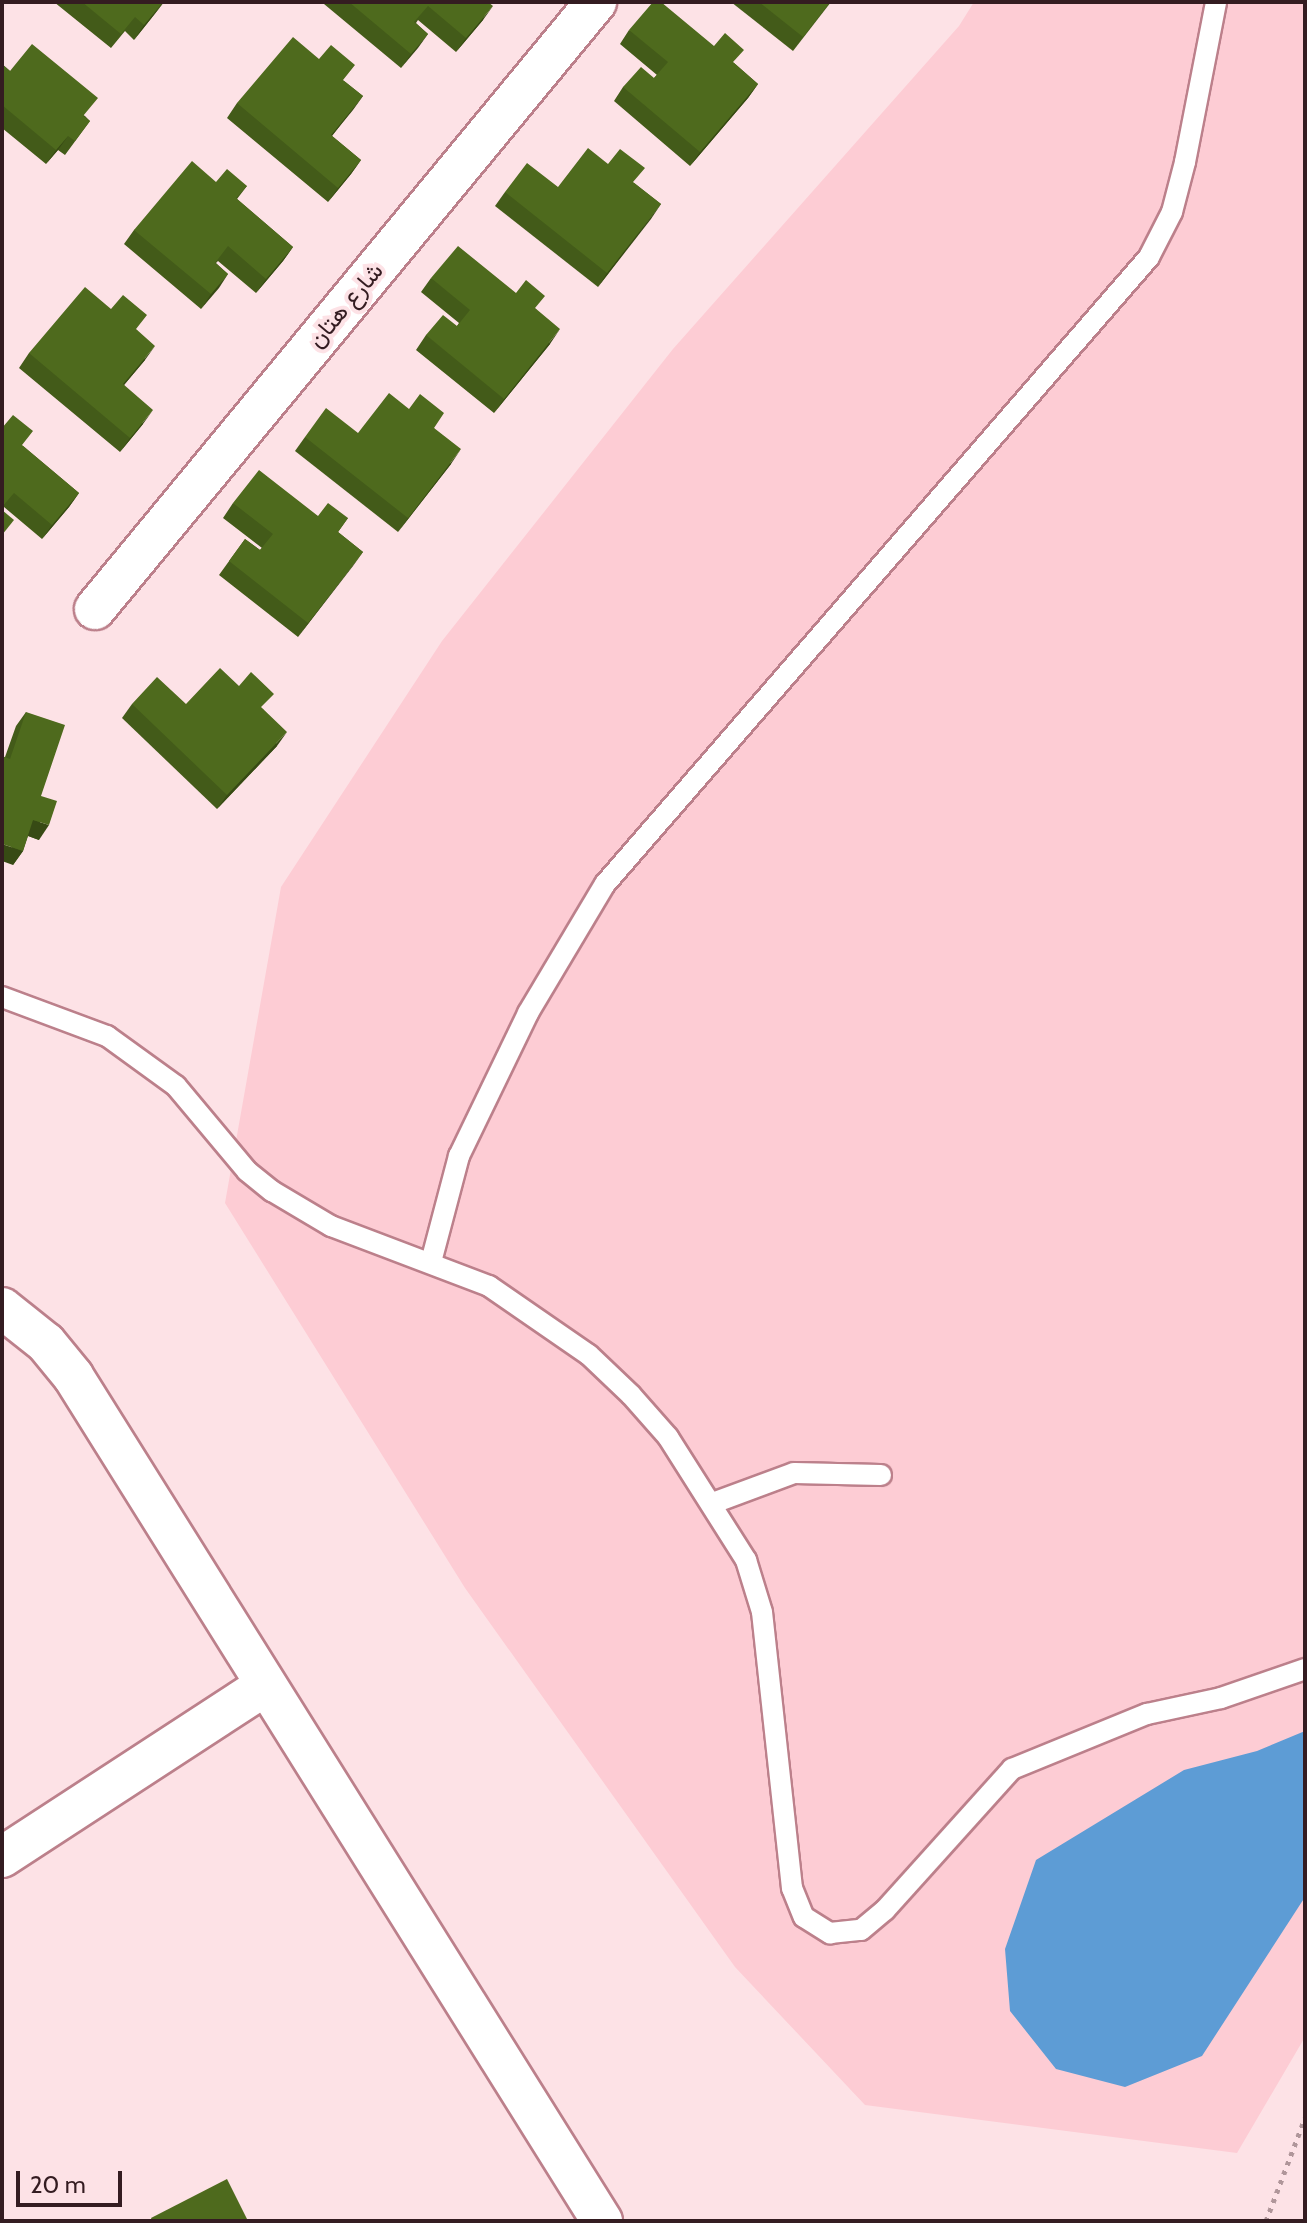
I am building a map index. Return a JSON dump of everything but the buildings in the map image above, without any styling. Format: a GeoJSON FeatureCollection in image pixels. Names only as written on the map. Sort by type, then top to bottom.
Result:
{"type":"FeatureCollection","features":[{"type":"Feature","properties":{"kind":"street","name":"شارع هتان"},"geometry":{"type":"LineString","coordinates":[[95,609],[596,2]]}},
{"type":"Feature","properties":{"kind":"street"},"geometry":{"type":"LineString","coordinates":[[2,1308],[46,1343],[73,1376],[263,1687],[602,2221]]}},
{"type":"Feature","properties":{"kind":"street"},"geometry":{"type":"LineString","coordinates":[[2,1857],[263,1687]]}},
{"type":"Feature","properties":{"kind":"lane"},"geometry":{"type":"LineString","coordinates":[[431,1262],[459,1156],[528,1013],[605,884],[1149,257],[1172,212],[1185,162],[1216,2]]}},
{"type":"Feature","properties":{"kind":"lane"},"geometry":{"type":"LineString","coordinates":[[2,997],[69,1018],[143,1060],[204,1114],[247,1171],[306,1214],[489,1286],[589,1355],[668,1437],[713,1503],[746,1560],[762,1612],[792,1888],[804,1917],[830,1933],[861,1930],[885,1910],[1012,1769],[1147,1714],[1235,1694],[1305,1669]]}},
{"type":"Feature","properties":{"kind":"lane"},"geometry":{"type":"LineString","coordinates":[[713,1503],[794,1473],[881,1475]]}},
{"type":"Feature","properties":{"kind":"path"},"geometry":{"type":"LineString","coordinates":[[1266,2221],[1305,2118]]}},
{"type":"Feature","properties":{"kind":"shaded area"},"geometry":{"type":"Polygon","coordinates":[[[974,2],[1305,2],[1305,2037],[1237,2153],[865,2105],[735,1967],[465,1588],[225,1203],[281,887],[442,641],[673,349],[959,26],[974,2]]]}},
{"type":"Feature","properties":{"kind":"water"},"geometry":{"type":"Polygon","coordinates":[[[1305,1731],[1305,1897],[1202,2056],[1125,2087],[1056,2069],[1010,2011],[1005,1949],[1036,1860],[1184,1770],[1257,1751],[1305,1731]]]}}]}
